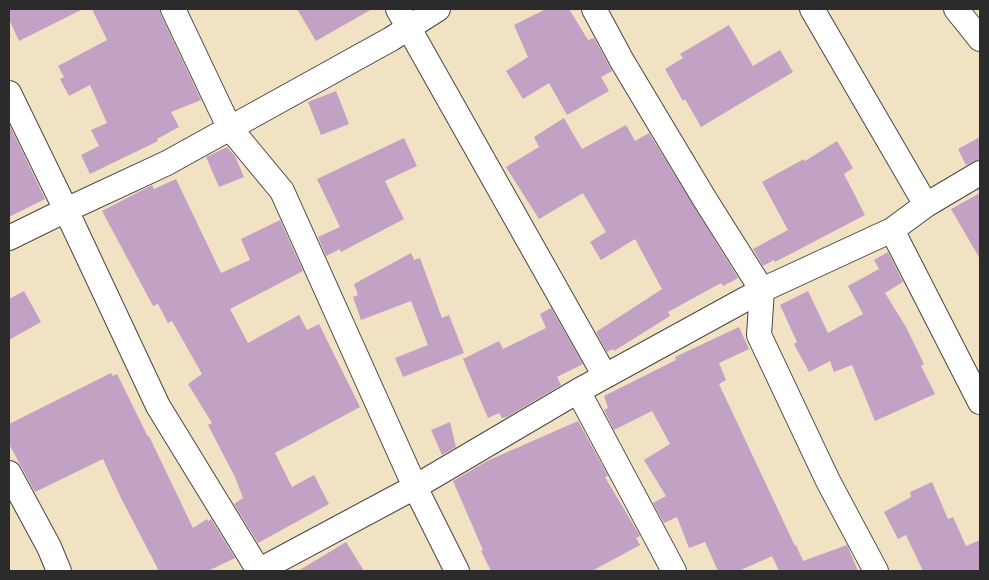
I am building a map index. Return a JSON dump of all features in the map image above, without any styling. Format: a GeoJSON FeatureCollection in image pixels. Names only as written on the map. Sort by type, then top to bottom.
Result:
{"type":"FeatureCollection","features":[{"type":"Feature","properties":{"kind":"street"},"geometry":{"type":"LineString","coordinates":[[173,9],[229,127],[282,191],[415,488],[457,571]]}},
{"type":"Feature","properties":{"kind":"street"},"geometry":{"type":"LineString","coordinates":[[9,238],[167,163],[229,127],[402,18],[438,9]]}},
{"type":"Feature","properties":{"kind":"street"},"geometry":{"type":"LineString","coordinates":[[594,9],[622,61],[698,190],[762,290],[759,335],[828,481],[876,571]]}},
{"type":"Feature","properties":{"kind":"street"},"geometry":{"type":"LineString","coordinates":[[812,9],[926,205]]}},
{"type":"Feature","properties":{"kind":"street"},"geometry":{"type":"LineString","coordinates":[[956,9],[980,39]]}},
{"type":"Feature","properties":{"kind":"street"},"geometry":{"type":"LineString","coordinates":[[402,18],[605,376]]}},
{"type":"Feature","properties":{"kind":"street"},"geometry":{"type":"LineString","coordinates":[[9,93],[158,406],[258,571],[415,488],[578,391],[762,290],[892,230],[926,205],[980,172]]}},
{"type":"Feature","properties":{"kind":"street"},"geometry":{"type":"LineString","coordinates":[[892,230],[980,402]]}},
{"type":"Feature","properties":{"kind":"street"},"geometry":{"type":"LineString","coordinates":[[578,391],[674,571]]}},
{"type":"Feature","properties":{"kind":"street"},"geometry":{"type":"LineString","coordinates":[[9,473],[49,547],[59,571]]}},
{"type":"Feature","properties":{"kind":"building"},"geometry":{"type":"Polygon","coordinates":[[[9,9],[83,9],[19,41],[9,19],[9,9]]]}},
{"type":"Feature","properties":{"kind":"building"},"geometry":{"type":"Polygon","coordinates":[[[92,9],[159,9],[201,100],[171,112],[179,127],[157,139],[158,141],[90,174],[81,155],[99,146],[91,130],[107,123],[90,85],[69,96],[60,79],[64,77],[58,66],[107,40],[92,9]]]}},
{"type":"Feature","properties":{"kind":"building"},"geometry":{"type":"Polygon","coordinates":[[[297,9],[372,9],[316,41],[297,9]]]}},
{"type":"Feature","properties":{"kind":"building"},"geometry":{"type":"Polygon","coordinates":[[[546,9],[569,9],[588,40],[594,38],[612,71],[601,77],[609,91],[567,115],[549,83],[523,99],[506,71],[528,57],[514,25],[546,9]]]}},
{"type":"Feature","properties":{"kind":"building"},"geometry":{"type":"Polygon","coordinates":[[[729,25],[753,66],[780,50],[793,72],[701,127],[685,99],[683,101],[665,69],[683,58],[680,54],[729,25]]]}},
{"type":"Feature","properties":{"kind":"building"},"geometry":{"type":"Polygon","coordinates":[[[336,91],[349,124],[321,135],[308,102],[336,91]]]}},
{"type":"Feature","properties":{"kind":"building"},"geometry":{"type":"Polygon","coordinates":[[[564,118],[582,149],[626,125],[635,141],[649,133],[738,278],[723,286],[721,283],[668,312],[670,316],[614,351],[613,349],[607,352],[596,332],[662,289],[635,239],[601,260],[590,242],[606,232],[583,193],[539,219],[506,167],[539,147],[534,137],[564,118]]]}},
{"type":"Feature","properties":{"kind":"building"},"geometry":{"type":"Polygon","coordinates":[[[9,124],[45,199],[9,217],[9,124]]]}},
{"type":"Feature","properties":{"kind":"building"},"geometry":{"type":"Polygon","coordinates":[[[980,137],[980,159],[966,165],[958,149],[980,137]]]}},
{"type":"Feature","properties":{"kind":"building"},"geometry":{"type":"Polygon","coordinates":[[[404,138],[417,166],[385,181],[404,219],[341,252],[340,249],[326,256],[318,237],[340,227],[317,179],[404,138]]]}},
{"type":"Feature","properties":{"kind":"building"},"geometry":{"type":"Polygon","coordinates":[[[837,141],[853,168],[844,174],[865,215],[775,262],[774,260],[763,266],[753,249],[788,230],[762,182],[804,159],[805,161],[837,141]]]}},
{"type":"Feature","properties":{"kind":"building"},"geometry":{"type":"Polygon","coordinates":[[[227,147],[235,156],[244,177],[219,187],[206,157],[227,147]]]}},
{"type":"Feature","properties":{"kind":"building"},"geometry":{"type":"Polygon","coordinates":[[[176,179],[221,273],[250,260],[241,239],[280,220],[303,271],[230,309],[248,343],[299,315],[307,330],[319,324],[360,407],[275,453],[292,487],[314,475],[329,504],[258,543],[234,504],[243,498],[235,477],[208,425],[212,423],[188,384],[202,374],[172,321],[168,323],[158,304],[153,306],[102,211],[152,185],[154,189],[176,179]]]}},
{"type":"Feature","properties":{"kind":"building"},"geometry":{"type":"Polygon","coordinates":[[[980,193],[980,259],[951,209],[980,193]]]}},
{"type":"Feature","properties":{"kind":"building"},"geometry":{"type":"Polygon","coordinates":[[[888,252],[903,282],[885,293],[906,327],[924,364],[921,366],[935,394],[875,421],[852,365],[834,372],[830,361],[809,372],[794,344],[797,342],[780,305],[808,291],[828,333],[863,314],[848,286],[879,269],[874,260],[888,252]]]}},
{"type":"Feature","properties":{"kind":"building"},"geometry":{"type":"Polygon","coordinates":[[[411,253],[414,260],[420,258],[442,318],[449,315],[464,353],[403,377],[395,358],[428,345],[411,301],[361,320],[353,297],[358,295],[354,284],[411,253]]]}},
{"type":"Feature","properties":{"kind":"building"},"geometry":{"type":"Polygon","coordinates":[[[24,291],[41,322],[9,340],[9,299],[24,291]]]}},
{"type":"Feature","properties":{"kind":"building"},"geometry":{"type":"Polygon","coordinates":[[[551,308],[583,364],[557,377],[561,385],[507,417],[502,418],[499,413],[488,418],[463,359],[499,341],[503,349],[546,328],[540,314],[551,308]]]}},
{"type":"Feature","properties":{"kind":"building"},"geometry":{"type":"Polygon","coordinates":[[[739,327],[749,349],[719,363],[726,380],[719,384],[795,546],[803,561],[847,545],[858,571],[779,571],[772,556],[739,571],[718,571],[705,542],[689,548],[677,517],[664,523],[653,503],[666,496],[644,460],[670,444],[652,411],[614,430],[604,410],[608,408],[604,396],[676,360],[675,357],[739,327]]]}},
{"type":"Feature","properties":{"kind":"building"},"geometry":{"type":"Polygon","coordinates":[[[111,373],[113,376],[117,374],[193,528],[207,519],[208,521],[211,519],[235,558],[208,571],[159,571],[103,459],[35,492],[9,444],[9,424],[111,373]]]}},
{"type":"Feature","properties":{"kind":"building"},"geometry":{"type":"Polygon","coordinates":[[[578,421],[608,476],[605,477],[640,536],[636,538],[640,545],[592,571],[491,571],[453,481],[487,461],[578,421]]]}},
{"type":"Feature","properties":{"kind":"building"},"geometry":{"type":"Polygon","coordinates":[[[450,422],[456,447],[442,455],[431,430],[450,422]]]}},
{"type":"Feature","properties":{"kind":"building"},"geometry":{"type":"Polygon","coordinates":[[[932,482],[948,519],[953,517],[966,546],[980,540],[980,571],[923,571],[906,535],[898,539],[884,512],[911,497],[910,492],[932,482]]]}},
{"type":"Feature","properties":{"kind":"building"},"geometry":{"type":"Polygon","coordinates":[[[346,542],[364,571],[298,571],[346,542]]]}}]}
